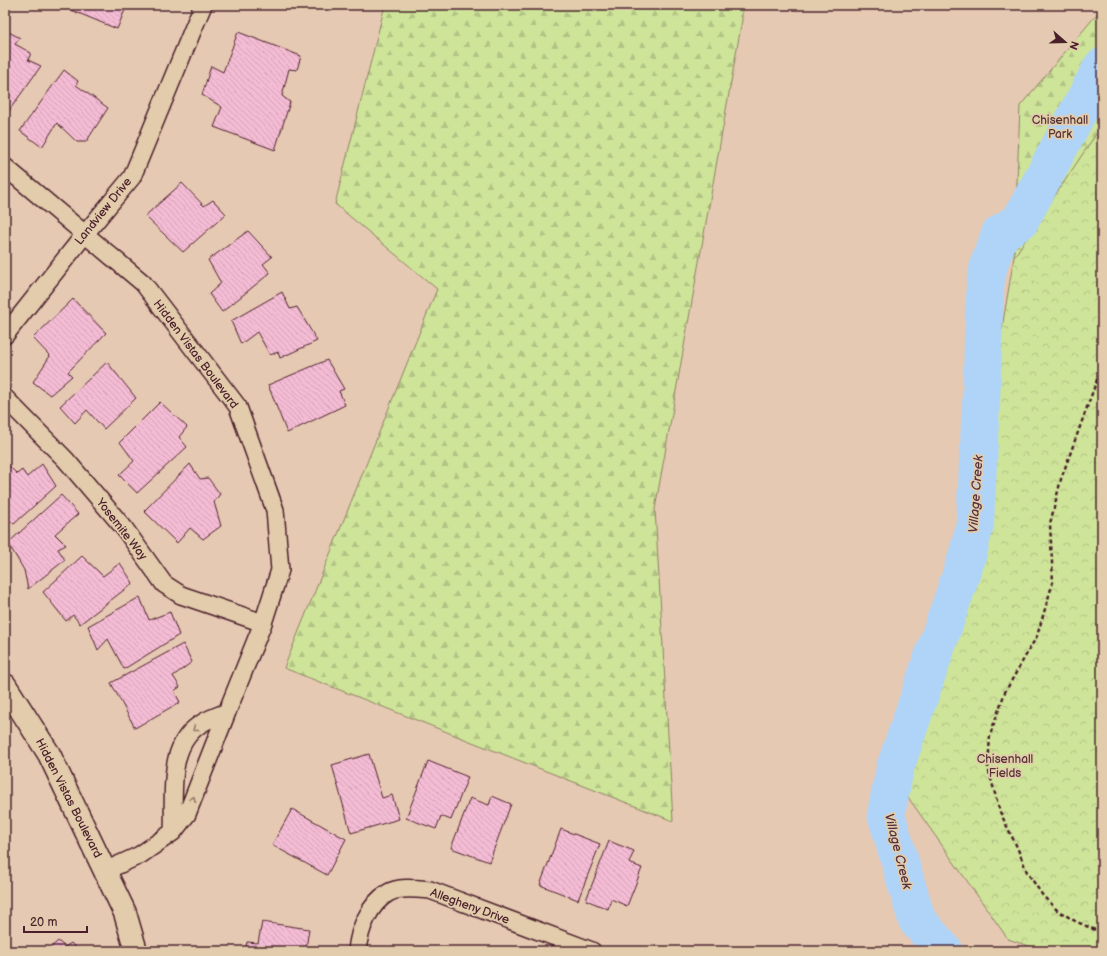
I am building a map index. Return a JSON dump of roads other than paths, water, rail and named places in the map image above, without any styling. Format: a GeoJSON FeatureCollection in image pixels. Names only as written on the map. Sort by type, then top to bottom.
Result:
{"type":"FeatureCollection","features":[{"type":"Feature","properties":{"kind":"street","name":"Landview Drive"},"geometry":{"type":"LineString","coordinates":[[5,335],[132,177],[204,5]]}},
{"type":"Feature","properties":{"kind":"street","name":"Hidden Vistas Boulevard"},"geometry":{"type":"LineString","coordinates":[[5,167],[144,283],[238,407],[275,510],[280,570],[263,623],[187,814],[173,832],[140,855],[105,872]]}},
{"type":"Feature","properties":{"kind":"street","name":"Yosemite Way"},"geometry":{"type":"LineString","coordinates":[[5,398],[76,471],[124,528],[164,584],[181,595],[263,623]]}},
{"type":"Feature","properties":{"kind":"street","name":"Hidden Vistas Boulevard"},"geometry":{"type":"LineString","coordinates":[[5,685],[49,754],[125,913],[136,951]]}},
{"type":"Feature","properties":{"kind":"street"},"geometry":{"type":"LineString","coordinates":[[173,832],[174,768],[180,749],[189,734],[204,722],[227,712]]}},
{"type":"Feature","properties":{"kind":"street","name":"Allegheny Drive"},"geometry":{"type":"LineString","coordinates":[[357,951],[364,921],[374,906],[388,892],[409,888],[430,890],[592,951]]}},
{"type":"Feature","properties":{"kind":"waterway","name":"Village Creek"},"geometry":{"type":"LineString","coordinates":[[944,951],[917,920],[886,814],[895,768],[966,560],[975,525],[985,286],[989,264],[1000,234],[1020,221],[1102,67]]}},
{"type":"Feature","properties":{"kind":"park label","name":"Chisenhall Park"},"geometry":{"type":"Point","coordinates":[1060,127]}},
{"type":"Feature","properties":{"kind":"park label","name":"Chisenhall Fields"},"geometry":{"type":"Point","coordinates":[1005,766]}}]}
